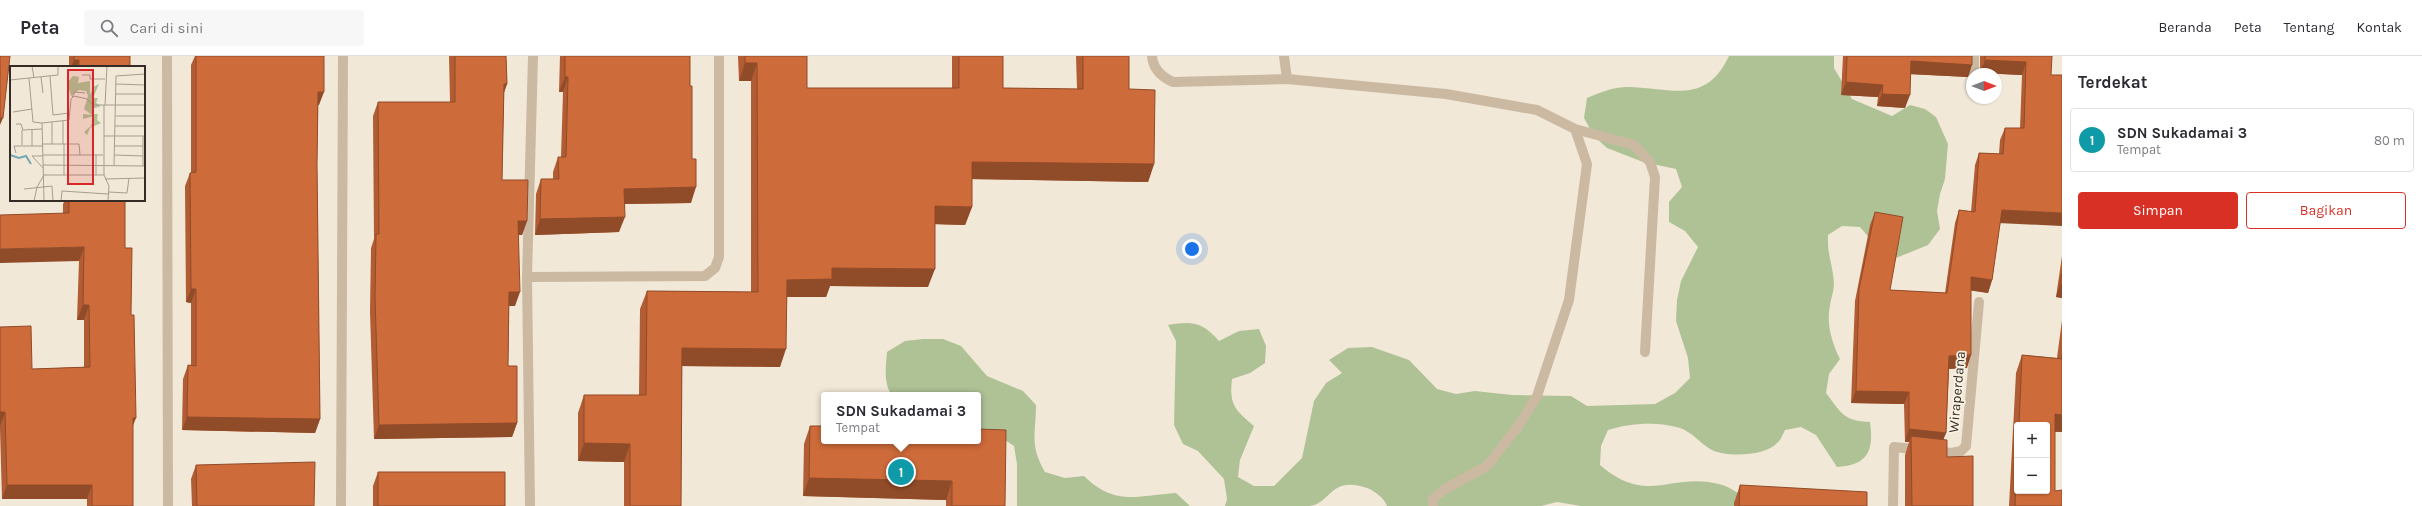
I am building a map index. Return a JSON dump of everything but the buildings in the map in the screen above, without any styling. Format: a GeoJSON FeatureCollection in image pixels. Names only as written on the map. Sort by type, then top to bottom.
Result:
{"type":"FeatureCollection","features":[{"type":"Feature","properties":{"kind":"street"},"geometry":{"type":"LineString","coordinates":[[167,56],[168,506]]}},
{"type":"Feature","properties":{"kind":"street"},"geometry":{"type":"LineString","coordinates":[[341,506],[343,56]]}},
{"type":"Feature","properties":{"kind":"street"},"geometry":{"type":"LineString","coordinates":[[530,506],[527,277],[532,56]]}},
{"type":"Feature","properties":{"kind":"street"},"geometry":{"type":"LineString","coordinates":[[527,277],[705,276],[715,268],[719,257],[719,56]]}},
{"type":"Feature","properties":{"kind":"street"},"geometry":{"type":"LineString","coordinates":[[1152,56],[1152,62],[1162,76],[1173,82],[1287,80],[1453,95],[1537,110],[1575,129],[1634,145],[1650,162],[1655,177],[1645,352]]}},
{"type":"Feature","properties":{"kind":"street"},"geometry":{"type":"LineString","coordinates":[[1284,56],[1287,80]]}},
{"type":"Feature","properties":{"kind":"street"},"geometry":{"type":"LineString","coordinates":[[1974,56],[1974,68]]}},
{"type":"Feature","properties":{"kind":"street"},"geometry":{"type":"LineString","coordinates":[[1432,506],[1433,499],[1445,489],[1487,466],[1517,428],[1537,396],[1569,300],[1587,164],[1575,129]]}},
{"type":"Feature","properties":{"kind":"street","name":"Wiraperdana"},"geometry":{"type":"LineString","coordinates":[[1893,506],[1894,447],[1952,453],[1961,451],[1966,446],[1979,302]]}},
{"type":"Feature","properties":{"kind":"green space"},"geometry":{"type":"Polygon","coordinates":[[[1729,56],[1834,56],[1834,68],[1852,99],[1892,116],[1910,105],[1925,109],[1936,117],[1948,144],[1945,179],[1940,194],[1937,211],[1940,229],[1928,245],[1896,258],[1880,257],[1871,240],[1860,227],[1842,226],[1828,235],[1828,248],[1834,284],[1830,302],[1829,326],[1834,346],[1840,359],[1829,374],[1826,393],[1844,415],[1854,420],[1870,422],[1871,441],[1867,455],[1862,460],[1847,466],[1837,467],[1816,435],[1801,427],[1785,430],[1778,442],[1764,451],[1745,454],[1725,454],[1706,447],[1688,432],[1680,428],[1662,424],[1634,424],[1608,430],[1601,446],[1600,465],[1617,477],[1632,484],[1646,486],[1702,481],[1724,485],[1734,490],[1756,506],[1581,506],[1557,502],[1541,506],[1387,506],[1379,495],[1367,488],[1355,485],[1345,485],[1332,491],[1322,501],[1309,506],[1225,506],[1227,499],[1224,479],[1198,451],[1183,444],[1174,425],[1176,341],[1168,325],[1184,323],[1196,324],[1207,330],[1219,341],[1239,331],[1259,329],[1266,346],[1265,363],[1250,373],[1232,379],[1231,388],[1233,401],[1238,411],[1254,426],[1240,460],[1238,477],[1254,486],[1274,486],[1302,458],[1314,401],[1326,383],[1342,373],[1329,360],[1348,348],[1372,347],[1409,360],[1437,389],[1456,394],[1475,391],[1512,395],[1571,396],[1587,406],[1655,404],[1675,393],[1690,378],[1688,358],[1676,321],[1677,300],[1681,281],[1698,247],[1685,231],[1669,222],[1669,202],[1682,187],[1676,169],[1643,162],[1607,148],[1594,136],[1584,118],[1587,98],[1619,87],[1675,91],[1699,87],[1710,81],[1720,71],[1729,56]]]}},
{"type":"Feature","properties":{"kind":"green space"},"geometry":{"type":"Polygon","coordinates":[[[943,339],[961,346],[987,376],[1023,391],[1036,405],[1034,439],[1037,454],[1045,472],[1065,478],[1084,476],[1106,492],[1126,497],[1176,493],[1190,506],[1017,506],[1017,464],[1014,446],[993,432],[981,434],[981,392],[889,391],[886,380],[887,352],[905,341],[943,339]]]}},
{"type":"Feature","properties":{"kind":"place","name":"SDN Sukadamai 3"},"geometry":{"type":"Point","coordinates":[901,472]}}]}
